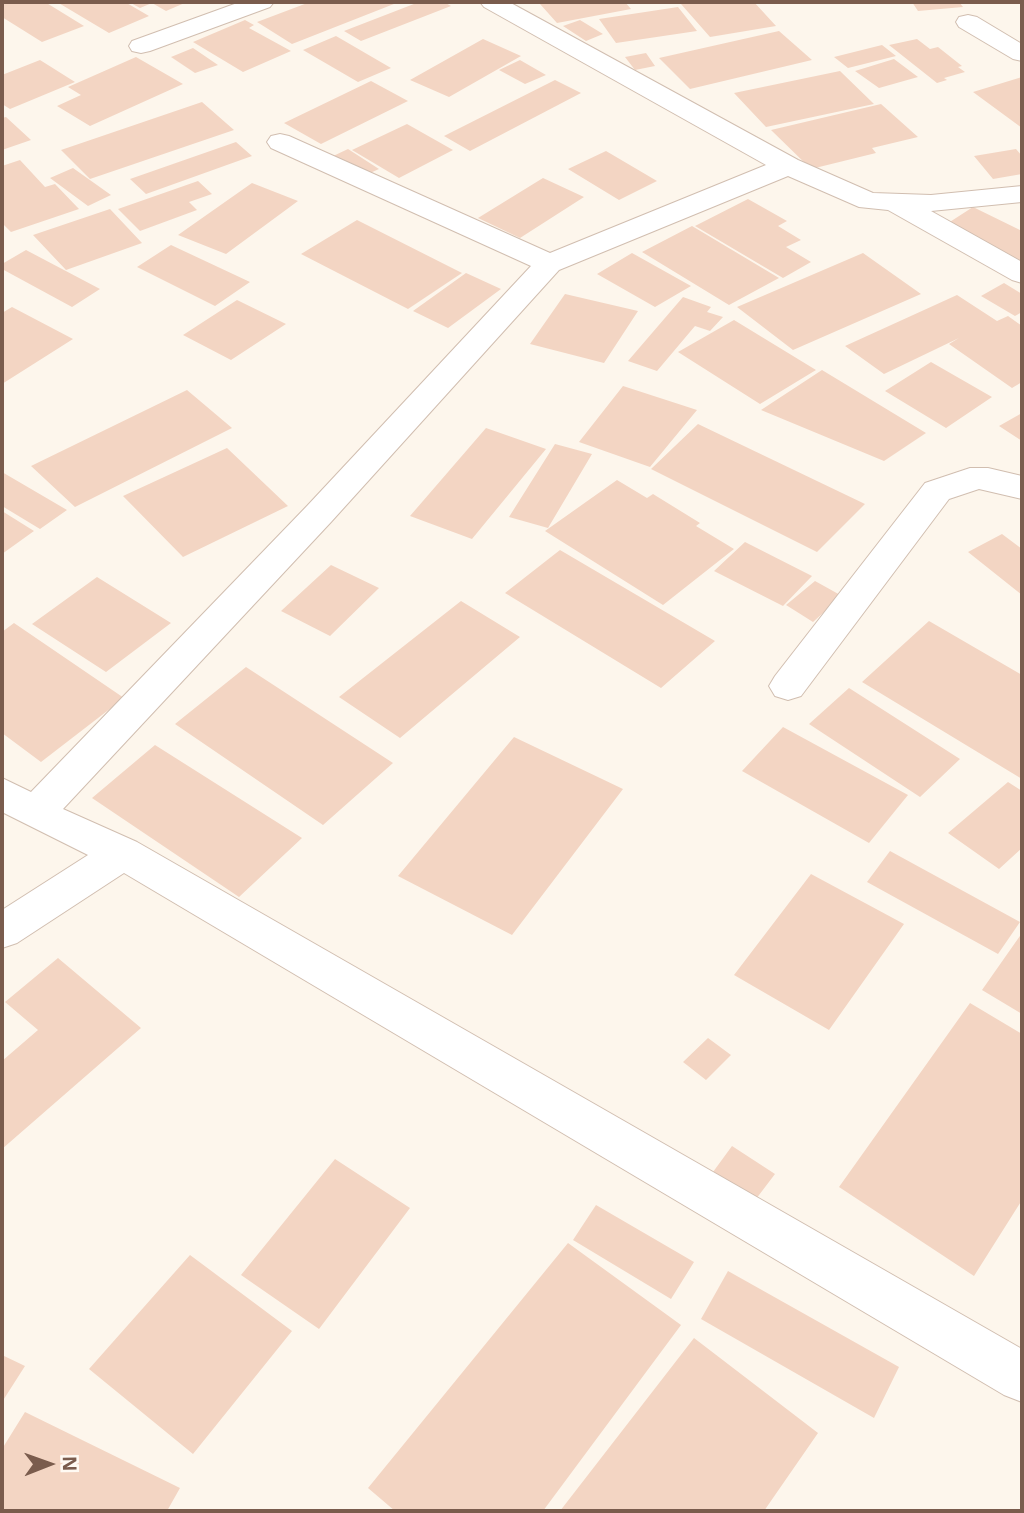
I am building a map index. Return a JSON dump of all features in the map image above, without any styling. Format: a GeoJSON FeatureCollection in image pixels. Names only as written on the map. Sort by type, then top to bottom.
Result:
{"type":"FeatureCollection","features":[{"type":"Feature","properties":{"kind":"street"},"geometry":{"type":"LineString","coordinates":[[141,46],[262,2]]}},
{"type":"Feature","properties":{"kind":"street"},"geometry":{"type":"LineString","coordinates":[[503,3],[788,166],[869,201],[931,203],[1022,194]]}},
{"type":"Feature","properties":{"kind":"street"},"geometry":{"type":"LineString","coordinates":[[968,22],[1022,54]]}},
{"type":"Feature","properties":{"kind":"street"},"geometry":{"type":"LineString","coordinates":[[280,142],[549,264]]}},
{"type":"Feature","properties":{"kind":"street"},"geometry":{"type":"LineString","coordinates":[[788,166],[549,264],[319,514],[18,803],[123,853],[1022,1377]]}},
{"type":"Feature","properties":{"kind":"street"},"geometry":{"type":"LineString","coordinates":[[898,204],[1022,274]]}},
{"type":"Feature","properties":{"kind":"street"},"geometry":{"type":"LineString","coordinates":[[788,686],[937,491],[964,478],[997,478],[1022,488]]}},
{"type":"Feature","properties":{"kind":"street"},"geometry":{"type":"LineString","coordinates":[[2,931],[123,853]]}},
{"type":"Feature","properties":{"kind":"building"},"geometry":{"type":"Polygon","coordinates":[[[45,2],[84,26],[42,42],[2,17],[2,3],[45,2]]]}},
{"type":"Feature","properties":{"kind":"building"},"geometry":{"type":"Polygon","coordinates":[[[57,2],[125,2],[149,16],[109,33],[57,2]]]}},
{"type":"Feature","properties":{"kind":"building"},"geometry":{"type":"Polygon","coordinates":[[[129,2],[187,2],[166,11],[152,3],[140,8],[129,2]]]}},
{"type":"Feature","properties":{"kind":"building"},"geometry":{"type":"Polygon","coordinates":[[[310,2],[399,2],[292,44],[257,22],[310,2]]]}},
{"type":"Feature","properties":{"kind":"building"},"geometry":{"type":"Polygon","coordinates":[[[419,2],[444,2],[451,6],[361,41],[344,31],[419,2]]]}},
{"type":"Feature","properties":{"kind":"building"},"geometry":{"type":"Polygon","coordinates":[[[625,2],[631,9],[557,23],[540,4],[625,2]]]}},
{"type":"Feature","properties":{"kind":"building"},"geometry":{"type":"Polygon","coordinates":[[[754,2],[776,26],[710,37],[681,4],[754,2]]]}},
{"type":"Feature","properties":{"kind":"building"},"geometry":{"type":"Polygon","coordinates":[[[912,2],[959,2],[963,7],[918,11],[912,2]]]}},
{"type":"Feature","properties":{"kind":"building"},"geometry":{"type":"Polygon","coordinates":[[[678,7],[697,31],[616,43],[599,19],[678,7]]]}},
{"type":"Feature","properties":{"kind":"building"},"geometry":{"type":"Polygon","coordinates":[[[245,20],[254,25],[249,28],[291,51],[243,72],[193,42],[245,20]]]}},
{"type":"Feature","properties":{"kind":"building"},"geometry":{"type":"Polygon","coordinates":[[[580,20],[603,34],[586,41],[563,26],[580,20]]]}},
{"type":"Feature","properties":{"kind":"building"},"geometry":{"type":"Polygon","coordinates":[[[779,31],[812,60],[690,89],[659,58],[779,31]]]}},
{"type":"Feature","properties":{"kind":"building"},"geometry":{"type":"Polygon","coordinates":[[[336,36],[391,68],[358,82],[303,50],[336,36]]]}},
{"type":"Feature","properties":{"kind":"building"},"geometry":{"type":"Polygon","coordinates":[[[483,39],[521,56],[449,97],[410,80],[483,39]]]}},
{"type":"Feature","properties":{"kind":"building"},"geometry":{"type":"Polygon","coordinates":[[[917,39],[930,49],[938,47],[962,66],[958,67],[965,72],[937,83],[889,45],[917,39]]]}},
{"type":"Feature","properties":{"kind":"building"},"geometry":{"type":"Polygon","coordinates":[[[882,45],[896,56],[848,68],[834,57],[882,45]]]}},
{"type":"Feature","properties":{"kind":"building"},"geometry":{"type":"Polygon","coordinates":[[[193,48],[218,65],[195,73],[171,57],[193,48]]]}},
{"type":"Feature","properties":{"kind":"building"},"geometry":{"type":"Polygon","coordinates":[[[646,53],[655,66],[635,70],[625,57],[646,53]]]}},
{"type":"Feature","properties":{"kind":"building"},"geometry":{"type":"Polygon","coordinates":[[[136,57],[183,84],[90,126],[57,106],[81,95],[68,87],[136,57]]]}},
{"type":"Feature","properties":{"kind":"building"},"geometry":{"type":"Polygon","coordinates":[[[894,59],[918,77],[879,88],[855,71],[894,59]]]}},
{"type":"Feature","properties":{"kind":"building"},"geometry":{"type":"Polygon","coordinates":[[[40,60],[75,82],[10,109],[2,104],[2,75],[40,60]]]}},
{"type":"Feature","properties":{"kind":"building"},"geometry":{"type":"Polygon","coordinates":[[[520,60],[546,75],[525,84],[499,70],[520,60]]]}},
{"type":"Feature","properties":{"kind":"building"},"geometry":{"type":"Polygon","coordinates":[[[840,71],[874,104],[766,127],[734,93],[840,71]]]}},
{"type":"Feature","properties":{"kind":"building"},"geometry":{"type":"Polygon","coordinates":[[[1022,77],[1022,128],[973,92],[1022,77]]]}},
{"type":"Feature","properties":{"kind":"building"},"geometry":{"type":"Polygon","coordinates":[[[555,80],[581,93],[470,151],[444,136],[555,80]]]}},
{"type":"Feature","properties":{"kind":"building"},"geometry":{"type":"Polygon","coordinates":[[[371,81],[408,101],[321,144],[284,123],[371,81]]]}},
{"type":"Feature","properties":{"kind":"building"},"geometry":{"type":"Polygon","coordinates":[[[202,102],[234,130],[90,179],[61,150],[202,102]]]}},
{"type":"Feature","properties":{"kind":"building"},"geometry":{"type":"Polygon","coordinates":[[[881,104],[918,137],[872,148],[876,153],[811,169],[771,130],[881,104]]]}},
{"type":"Feature","properties":{"kind":"building"},"geometry":{"type":"Polygon","coordinates":[[[6,117],[31,140],[2,150],[2,118],[6,117]]]}},
{"type":"Feature","properties":{"kind":"building"},"geometry":{"type":"Polygon","coordinates":[[[407,124],[453,150],[399,178],[352,150],[407,124]]]}},
{"type":"Feature","properties":{"kind":"building"},"geometry":{"type":"Polygon","coordinates":[[[236,142],[252,156],[146,194],[130,179],[236,142]]]}},
{"type":"Feature","properties":{"kind":"building"},"geometry":{"type":"Polygon","coordinates":[[[348,149],[379,169],[361,177],[329,158],[348,149]]]}},
{"type":"Feature","properties":{"kind":"building"},"geometry":{"type":"Polygon","coordinates":[[[1016,149],[1022,156],[1022,174],[993,179],[974,156],[1016,149]]]}},
{"type":"Feature","properties":{"kind":"building"},"geometry":{"type":"Polygon","coordinates":[[[606,151],[657,181],[619,200],[568,169],[606,151]]]}},
{"type":"Feature","properties":{"kind":"building"},"geometry":{"type":"Polygon","coordinates":[[[20,160],[45,187],[55,184],[79,209],[11,232],[2,223],[2,166],[20,160]]]}},
{"type":"Feature","properties":{"kind":"building"},"geometry":{"type":"Polygon","coordinates":[[[73,168],[111,195],[88,206],[50,178],[73,168]]]}},
{"type":"Feature","properties":{"kind":"building"},"geometry":{"type":"Polygon","coordinates":[[[543,178],[584,197],[520,238],[478,218],[543,178]]]}},
{"type":"Feature","properties":{"kind":"building"},"geometry":{"type":"Polygon","coordinates":[[[198,181],[212,194],[189,202],[197,210],[140,231],[118,209],[198,181]]]}},
{"type":"Feature","properties":{"kind":"building"},"geometry":{"type":"Polygon","coordinates":[[[252,183],[298,201],[226,254],[178,235],[252,183]]]}},
{"type":"Feature","properties":{"kind":"building"},"geometry":{"type":"Polygon","coordinates":[[[748,199],[787,221],[778,226],[801,240],[786,247],[811,262],[783,278],[695,226],[748,199]]]}},
{"type":"Feature","properties":{"kind":"building"},"geometry":{"type":"Polygon","coordinates":[[[973,207],[1022,231],[1022,267],[942,227],[973,207]]]}},
{"type":"Feature","properties":{"kind":"building"},"geometry":{"type":"Polygon","coordinates":[[[110,209],[142,243],[66,270],[33,235],[110,209]]]}},
{"type":"Feature","properties":{"kind":"building"},"geometry":{"type":"Polygon","coordinates":[[[357,220],[462,273],[408,309],[301,254],[357,220]]]}},
{"type":"Feature","properties":{"kind":"building"},"geometry":{"type":"Polygon","coordinates":[[[692,226],[779,278],[729,305],[642,252],[692,226]]]}},
{"type":"Feature","properties":{"kind":"building"},"geometry":{"type":"Polygon","coordinates":[[[171,245],[250,282],[215,306],[137,267],[171,245]]]}},
{"type":"Feature","properties":{"kind":"building"},"geometry":{"type":"Polygon","coordinates":[[[26,250],[100,289],[72,307],[2,269],[2,264],[26,250]]]}},
{"type":"Feature","properties":{"kind":"building"},"geometry":{"type":"Polygon","coordinates":[[[632,253],[691,286],[655,307],[597,274],[632,253]]]}},
{"type":"Feature","properties":{"kind":"building"},"geometry":{"type":"Polygon","coordinates":[[[863,253],[921,294],[793,350],[737,307],[863,253]]]}},
{"type":"Feature","properties":{"kind":"building"},"geometry":{"type":"Polygon","coordinates":[[[466,273],[501,289],[448,328],[413,311],[466,273]]]}},
{"type":"Feature","properties":{"kind":"building"},"geometry":{"type":"Polygon","coordinates":[[[1004,283],[1022,294],[1022,312],[1015,316],[981,296],[1004,283]]]}},
{"type":"Feature","properties":{"kind":"building"},"geometry":{"type":"Polygon","coordinates":[[[565,294],[638,311],[604,363],[530,344],[565,294]]]}},
{"type":"Feature","properties":{"kind":"building"},"geometry":{"type":"Polygon","coordinates":[[[957,295],[997,321],[1008,316],[1022,326],[1022,382],[1012,388],[949,344],[959,338],[884,374],[845,346],[957,295]]]}},
{"type":"Feature","properties":{"kind":"building"},"geometry":{"type":"Polygon","coordinates":[[[683,297],[711,307],[707,312],[723,317],[710,331],[695,326],[657,371],[628,361],[683,297]]]}},
{"type":"Feature","properties":{"kind":"building"},"geometry":{"type":"Polygon","coordinates":[[[237,300],[286,324],[231,360],[183,335],[237,300]]]}},
{"type":"Feature","properties":{"kind":"building"},"geometry":{"type":"Polygon","coordinates":[[[12,307],[73,339],[2,384],[2,313],[12,307]]]}},
{"type":"Feature","properties":{"kind":"building"},"geometry":{"type":"Polygon","coordinates":[[[734,320],[816,370],[760,404],[678,352],[734,320]]]}},
{"type":"Feature","properties":{"kind":"building"},"geometry":{"type":"Polygon","coordinates":[[[931,362],[992,397],[946,428],[885,391],[931,362]]]}},
{"type":"Feature","properties":{"kind":"building"},"geometry":{"type":"Polygon","coordinates":[[[822,370],[926,433],[884,461],[761,410],[822,370]]]}},
{"type":"Feature","properties":{"kind":"building"},"geometry":{"type":"Polygon","coordinates":[[[623,386],[697,410],[650,467],[579,442],[623,386]]]}},
{"type":"Feature","properties":{"kind":"building"},"geometry":{"type":"Polygon","coordinates":[[[187,390],[232,428],[75,507],[31,466],[187,390]]]}},
{"type":"Feature","properties":{"kind":"building"},"geometry":{"type":"Polygon","coordinates":[[[1022,413],[1022,441],[999,426],[1022,413]]]}},
{"type":"Feature","properties":{"kind":"building"},"geometry":{"type":"Polygon","coordinates":[[[698,424],[865,504],[817,552],[651,469],[698,424]]]}},
{"type":"Feature","properties":{"kind":"building"},"geometry":{"type":"Polygon","coordinates":[[[486,428],[546,449],[472,539],[410,516],[486,428]]]}},
{"type":"Feature","properties":{"kind":"building"},"geometry":{"type":"Polygon","coordinates":[[[555,444],[592,454],[548,528],[509,517],[555,444]]]}},
{"type":"Feature","properties":{"kind":"building"},"geometry":{"type":"Polygon","coordinates":[[[227,448],[288,506],[183,557],[123,496],[227,448]]]}},
{"type":"Feature","properties":{"kind":"building"},"geometry":{"type":"Polygon","coordinates":[[[2,472],[67,510],[40,529],[2,506],[2,472]]]}},
{"type":"Feature","properties":{"kind":"building"},"geometry":{"type":"Polygon","coordinates":[[[617,480],[647,498],[653,494],[700,523],[696,526],[734,549],[663,605],[545,531],[617,480]]]}},
{"type":"Feature","properties":{"kind":"building"},"geometry":{"type":"Polygon","coordinates":[[[2,511],[34,531],[2,554],[2,511]]]}},
{"type":"Feature","properties":{"kind":"building"},"geometry":{"type":"Polygon","coordinates":[[[1002,534],[1022,549],[1022,595],[968,552],[1002,534]]]}},
{"type":"Feature","properties":{"kind":"building"},"geometry":{"type":"Polygon","coordinates":[[[745,542],[812,576],[783,606],[714,571],[745,542]]]}},
{"type":"Feature","properties":{"kind":"building"},"geometry":{"type":"Polygon","coordinates":[[[560,550],[715,641],[661,688],[505,593],[560,550]]]}},
{"type":"Feature","properties":{"kind":"building"},"geometry":{"type":"Polygon","coordinates":[[[331,565],[379,588],[330,636],[281,611],[331,565]]]}},
{"type":"Feature","properties":{"kind":"building"},"geometry":{"type":"Polygon","coordinates":[[[97,577],[171,623],[106,672],[32,624],[97,577]]]}},
{"type":"Feature","properties":{"kind":"building"},"geometry":{"type":"Polygon","coordinates":[[[815,581],[842,596],[813,622],[786,605],[815,581]]]}},
{"type":"Feature","properties":{"kind":"building"},"geometry":{"type":"Polygon","coordinates":[[[461,601],[520,637],[400,738],[339,697],[461,601]]]}},
{"type":"Feature","properties":{"kind":"building"},"geometry":{"type":"Polygon","coordinates":[[[929,621],[1022,675],[1022,779],[862,682],[929,621]]]}},
{"type":"Feature","properties":{"kind":"building"},"geometry":{"type":"Polygon","coordinates":[[[14,623],[124,698],[41,762],[2,733],[2,632],[14,623]]]}},
{"type":"Feature","properties":{"kind":"building"},"geometry":{"type":"Polygon","coordinates":[[[246,667],[393,763],[323,825],[175,724],[246,667]]]}},
{"type":"Feature","properties":{"kind":"building"},"geometry":{"type":"Polygon","coordinates":[[[849,688],[960,759],[920,797],[809,724],[849,688]]]}},
{"type":"Feature","properties":{"kind":"building"},"geometry":{"type":"Polygon","coordinates":[[[783,727],[908,795],[869,843],[742,771],[783,727]]]}},
{"type":"Feature","properties":{"kind":"building"},"geometry":{"type":"Polygon","coordinates":[[[514,737],[623,789],[512,935],[398,876],[514,737]]]}},
{"type":"Feature","properties":{"kind":"building"},"geometry":{"type":"Polygon","coordinates":[[[155,745],[302,838],[239,897],[92,798],[155,745]]]}},
{"type":"Feature","properties":{"kind":"building"},"geometry":{"type":"Polygon","coordinates":[[[1008,782],[1022,791],[1022,848],[999,869],[948,833],[1008,782]]]}},
{"type":"Feature","properties":{"kind":"building"},"geometry":{"type":"Polygon","coordinates":[[[890,851],[1020,922],[998,954],[867,882],[890,851]]]}},
{"type":"Feature","properties":{"kind":"building"},"geometry":{"type":"Polygon","coordinates":[[[811,874],[904,924],[829,1030],[734,975],[811,874]]]}},
{"type":"Feature","properties":{"kind":"building"},"geometry":{"type":"Polygon","coordinates":[[[1022,933],[1022,1014],[982,990],[1022,933]]]}},
{"type":"Feature","properties":{"kind":"building"},"geometry":{"type":"Polygon","coordinates":[[[58,958],[141,1028],[2,1149],[2,1061],[38,1030],[5,1002],[58,958]]]}},
{"type":"Feature","properties":{"kind":"building"},"geometry":{"type":"Polygon","coordinates":[[[970,1003],[1022,1034],[1022,1200],[974,1276],[839,1187],[970,1003]]]}},
{"type":"Feature","properties":{"kind":"building"},"geometry":{"type":"Polygon","coordinates":[[[708,1038],[731,1055],[706,1080],[683,1062],[708,1038]]]}},
{"type":"Feature","properties":{"kind":"building"},"geometry":{"type":"Polygon","coordinates":[[[732,1146],[775,1174],[756,1199],[713,1172],[732,1146]]]}},
{"type":"Feature","properties":{"kind":"building"},"geometry":{"type":"Polygon","coordinates":[[[335,1159],[410,1208],[319,1329],[241,1275],[335,1159]]]}},
{"type":"Feature","properties":{"kind":"building"},"geometry":{"type":"Polygon","coordinates":[[[596,1205],[694,1262],[671,1299],[573,1240],[596,1205]]]}},
{"type":"Feature","properties":{"kind":"building"},"geometry":{"type":"Polygon","coordinates":[[[568,1243],[681,1325],[543,1511],[395,1511],[368,1488],[568,1243]]]}},
{"type":"Feature","properties":{"kind":"building"},"geometry":{"type":"Polygon","coordinates":[[[190,1255],[292,1331],[193,1454],[89,1369],[190,1255]]]}},
{"type":"Feature","properties":{"kind":"building"},"geometry":{"type":"Polygon","coordinates":[[[728,1271],[899,1367],[874,1418],[701,1319],[728,1271]]]}},
{"type":"Feature","properties":{"kind":"building"},"geometry":{"type":"Polygon","coordinates":[[[694,1338],[818,1433],[764,1511],[560,1511],[694,1338]]]}},
{"type":"Feature","properties":{"kind":"building"},"geometry":{"type":"Polygon","coordinates":[[[2,1355],[25,1366],[2,1402],[2,1355]]]}},
{"type":"Feature","properties":{"kind":"building"},"geometry":{"type":"Polygon","coordinates":[[[25,1412],[180,1488],[167,1511],[2,1511],[2,1449],[25,1412]]]}}]}
